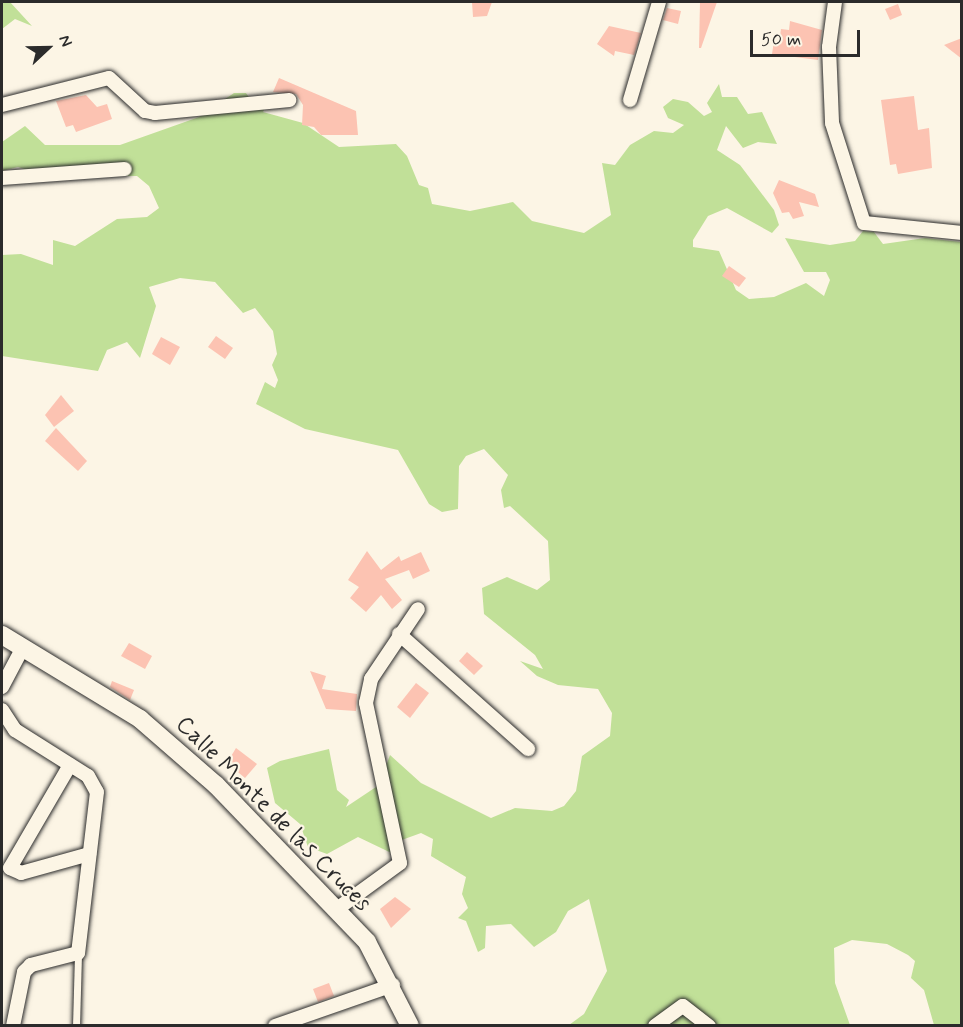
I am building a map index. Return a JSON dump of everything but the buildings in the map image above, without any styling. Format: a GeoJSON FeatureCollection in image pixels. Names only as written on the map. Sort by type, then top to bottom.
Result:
{"type":"FeatureCollection","features":[{"type":"Feature","properties":{"kind":"street"},"geometry":{"type":"LineString","coordinates":[[630,100],[659,2]]}},
{"type":"Feature","properties":{"kind":"street"},"geometry":{"type":"LineString","coordinates":[[835,2],[829,47],[832,123],[864,223],[962,233]]}},
{"type":"Feature","properties":{"kind":"street"},"geometry":{"type":"LineString","coordinates":[[2,105],[109,78],[145,111],[155,113],[290,100]]}},
{"type":"Feature","properties":{"kind":"street"},"geometry":{"type":"LineString","coordinates":[[2,178],[125,169]]}},
{"type":"Feature","properties":{"kind":"street"},"geometry":{"type":"LineString","coordinates":[[338,909],[400,864],[366,703],[371,679],[399,634],[418,609]]}},
{"type":"Feature","properties":{"kind":"street"},"geometry":{"type":"LineString","coordinates":[[399,634],[528,748]]}},
{"type":"Feature","properties":{"kind":"street","name":"Calle Monte de las Cruces"},"geometry":{"type":"LineString","coordinates":[[2,635],[140,719],[216,785],[338,909],[367,942],[393,985],[410,1026]]}},
{"type":"Feature","properties":{"kind":"street"},"geometry":{"type":"LineString","coordinates":[[2,687],[22,649]]}},
{"type":"Feature","properties":{"kind":"street"},"geometry":{"type":"LineString","coordinates":[[2,710],[15,730],[88,776],[97,792],[78,953],[31,965],[24,972],[13,1026]]}},
{"type":"Feature","properties":{"kind":"street"},"geometry":{"type":"LineString","coordinates":[[70,765],[10,867],[21,873],[89,854]]}},
{"type":"Feature","properties":{"kind":"street"},"geometry":{"type":"LineString","coordinates":[[275,1026],[393,985]]}},
{"type":"Feature","properties":{"kind":"street"},"geometry":{"type":"LineString","coordinates":[[655,1026],[676,1008],[691,1009],[709,1026]]}},
{"type":"Feature","properties":{"kind":"lane"},"geometry":{"type":"LineString","coordinates":[[76,1026],[78,953]]}},
{"type":"Feature","properties":{"kind":"green space"},"geometry":{"type":"Polygon","coordinates":[[[2,2],[10,2],[32,26],[15,19],[2,29],[2,2]]]}},
{"type":"Feature","properties":{"kind":"green space"},"geometry":{"type":"Polygon","coordinates":[[[719,84],[722,97],[737,97],[748,114],[762,112],[777,144],[758,142],[743,148],[726,126],[717,150],[740,165],[774,210],[779,225],[772,233],[727,208],[708,216],[693,240],[693,247],[719,251],[736,290],[749,299],[774,297],[806,283],[824,296],[830,280],[826,272],[804,272],[785,238],[830,245],[855,241],[863,231],[874,232],[883,244],[925,238],[961,242],[961,1025],[934,1025],[924,990],[911,978],[915,961],[908,955],[887,944],[852,940],[834,948],[835,983],[850,1025],[569,1025],[584,1014],[607,971],[589,899],[568,911],[556,932],[534,947],[511,924],[486,926],[485,948],[478,952],[466,921],[458,918],[468,908],[462,894],[466,877],[431,856],[433,839],[421,833],[399,841],[406,860],[358,837],[327,854],[308,847],[300,824],[275,803],[267,768],[280,761],[329,749],[337,790],[349,800],[346,807],[379,785],[390,755],[421,783],[491,818],[515,808],[552,811],[564,806],[576,791],[582,756],[610,736],[612,713],[598,689],[558,685],[537,676],[520,661],[543,669],[535,655],[484,614],[482,588],[507,577],[537,590],[550,580],[548,541],[510,506],[504,508],[501,490],[508,475],[484,449],[466,456],[459,466],[458,509],[442,512],[429,504],[398,450],[305,429],[256,404],[265,382],[275,388],[278,380],[272,365],[277,354],[273,331],[255,308],[243,313],[215,282],[180,278],[149,287],[156,306],[140,358],[127,342],[107,350],[98,371],[2,356],[2,255],[21,254],[53,265],[53,240],[75,246],[117,219],[147,217],[159,208],[149,186],[137,176],[47,176],[18,167],[2,171],[2,142],[25,126],[45,145],[120,145],[199,117],[234,93],[246,93],[255,106],[266,106],[263,112],[303,123],[339,147],[396,144],[407,156],[419,185],[428,188],[432,204],[470,211],[513,202],[532,221],[584,233],[611,215],[602,163],[615,165],[630,145],[654,131],[673,133],[684,125],[668,118],[663,107],[673,99],[688,102],[704,116],[712,112],[707,103],[719,84]]]}}]}
